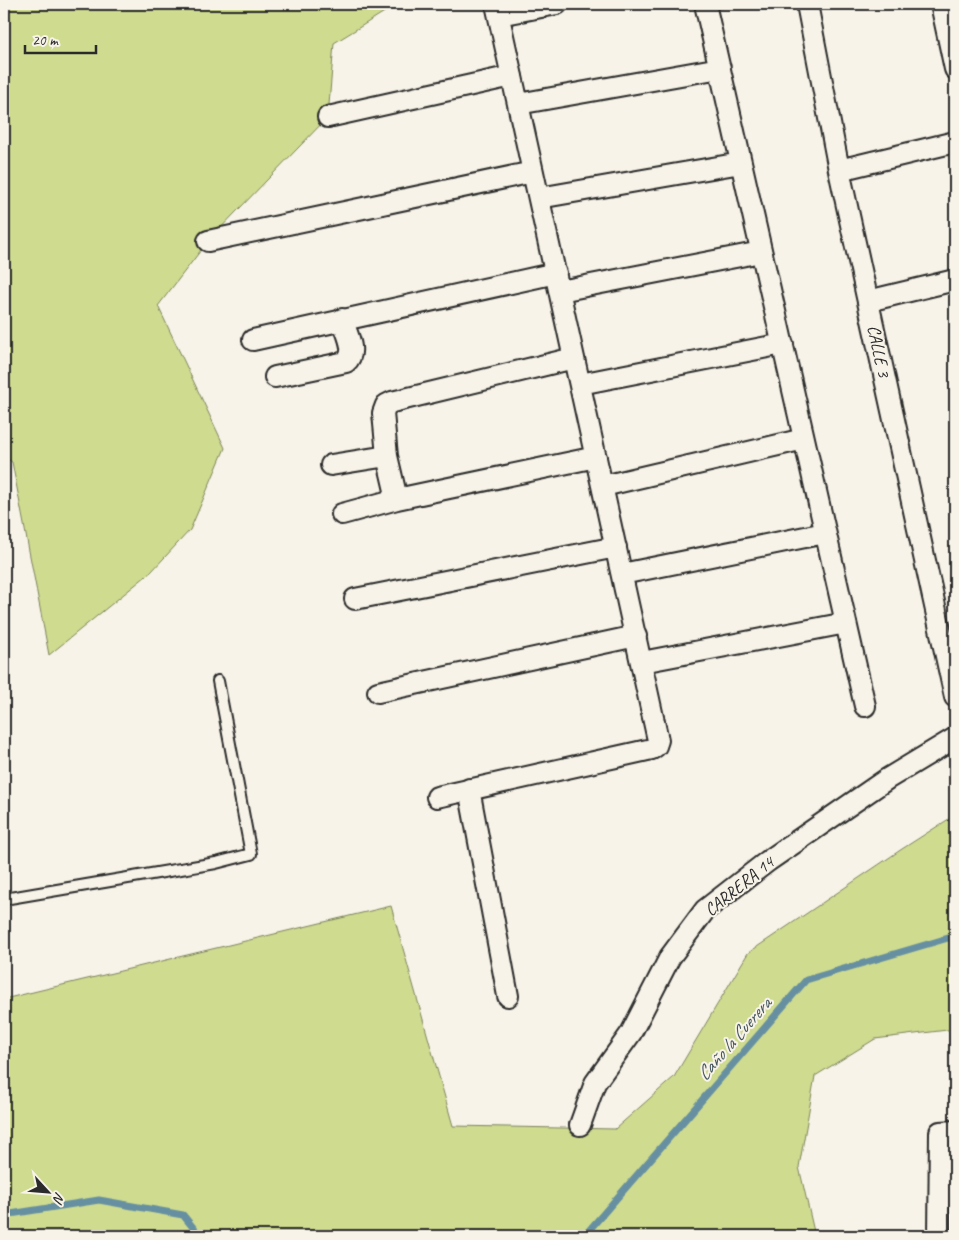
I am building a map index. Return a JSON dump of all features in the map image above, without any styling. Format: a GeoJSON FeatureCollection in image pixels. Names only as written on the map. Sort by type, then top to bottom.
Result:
{"type":"FeatureCollection","features":[{"type":"Feature","properties":{"kind":"street"},"geometry":{"type":"LineString","coordinates":[[437,797],[469,788],[652,749],[656,746],[658,740],[497,9],[557,4]]}},
{"type":"Feature","properties":{"kind":"street"},"geometry":{"type":"LineString","coordinates":[[705,4],[864,706]]}},
{"type":"Feature","properties":{"kind":"street","name":"CALLE 3"},"geometry":{"type":"LineString","coordinates":[[807,4],[839,170],[955,697]]}},
{"type":"Feature","properties":{"kind":"street"},"geometry":{"type":"LineString","coordinates":[[941,4],[955,70]]}},
{"type":"Feature","properties":{"kind":"street"},"geometry":{"type":"LineString","coordinates":[[518,104],[720,68]]}},
{"type":"Feature","properties":{"kind":"street"},"geometry":{"type":"LineString","coordinates":[[328,117],[512,76]]}},
{"type":"Feature","properties":{"kind":"street"},"geometry":{"type":"LineString","coordinates":[[839,170],[955,142]]}},
{"type":"Feature","properties":{"kind":"street"},"geometry":{"type":"LineString","coordinates":[[539,198],[741,164]]}},
{"type":"Feature","properties":{"kind":"street"},"geometry":{"type":"LineString","coordinates":[[208,241],[533,172]]}},
{"type":"Feature","properties":{"kind":"street"},"geometry":{"type":"LineString","coordinates":[[253,340],[342,319],[558,282],[762,252]]}},
{"type":"Feature","properties":{"kind":"street"},"geometry":{"type":"LineString","coordinates":[[868,301],[955,280]]}},
{"type":"Feature","properties":{"kind":"street"},"geometry":{"type":"LineString","coordinates":[[275,377],[346,362],[351,358],[352,351],[342,319]]}},
{"type":"Feature","properties":{"kind":"street"},"geometry":{"type":"LineString","coordinates":[[580,384],[782,344]]}},
{"type":"Feature","properties":{"kind":"street"},"geometry":{"type":"LineString","coordinates":[[397,499],[387,456],[382,413],[386,405],[574,358]]}},
{"type":"Feature","properties":{"kind":"street"},"geometry":{"type":"LineString","coordinates":[[602,486],[804,439]]}},
{"type":"Feature","properties":{"kind":"street"},"geometry":{"type":"LineString","coordinates":[[332,466],[387,456]]}},
{"type":"Feature","properties":{"kind":"street"},"geometry":{"type":"LineString","coordinates":[[342,514],[397,499],[596,457]]}},
{"type":"Feature","properties":{"kind":"street"},"geometry":{"type":"LineString","coordinates":[[622,574],[825,533]]}},
{"type":"Feature","properties":{"kind":"street"},"geometry":{"type":"LineString","coordinates":[[355,599],[616,547]]}},
{"type":"Feature","properties":{"kind":"street"},"geometry":{"type":"LineString","coordinates":[[642,662],[846,623]]}},
{"type":"Feature","properties":{"kind":"street"},"geometry":{"type":"LineString","coordinates":[[378,692],[636,636]]}},
{"type":"Feature","properties":{"kind":"street","name":"CARRERA 14"},"geometry":{"type":"LineString","coordinates":[[580,1125],[595,1084],[631,1033],[670,957],[705,910],[768,861],[879,784],[955,738]]}},
{"type":"Feature","properties":{"kind":"street"},"geometry":{"type":"LineString","coordinates":[[469,788],[508,996]]}},
{"type":"Feature","properties":{"kind":"street"},"geometry":{"type":"LineString","coordinates":[[939,1236],[948,1131]]}},
{"type":"Feature","properties":{"kind":"lane"},"geometry":{"type":"LineString","coordinates":[[4,900],[216,863],[251,854],[218,681]]}},
{"type":"Feature","properties":{"kind":"green space"},"geometry":{"type":"Polygon","coordinates":[[[4,4],[364,4],[386,11],[334,43],[328,117],[208,241],[158,306],[225,448],[190,530],[151,572],[49,655],[12,462],[4,457],[4,4]]]}},
{"type":"Feature","properties":{"kind":"green space"},"geometry":{"type":"Polygon","coordinates":[[[955,815],[955,1029],[875,1039],[815,1076],[799,1167],[815,1236],[4,1236],[4,999],[391,906],[453,1126],[615,1129],[674,1077],[748,953],[955,815]]]}},
{"type":"Feature","properties":{"kind":"waterway","name":"Caño la Cuerera"},"geometry":{"type":"LineString","coordinates":[[584,1236],[806,980],[955,936]]}},
{"type":"Feature","properties":{"kind":"waterway","name":"Caño la Cuerera"},"geometry":{"type":"LineString","coordinates":[[4,1215],[99,1200],[183,1215],[200,1236]]}}]}
